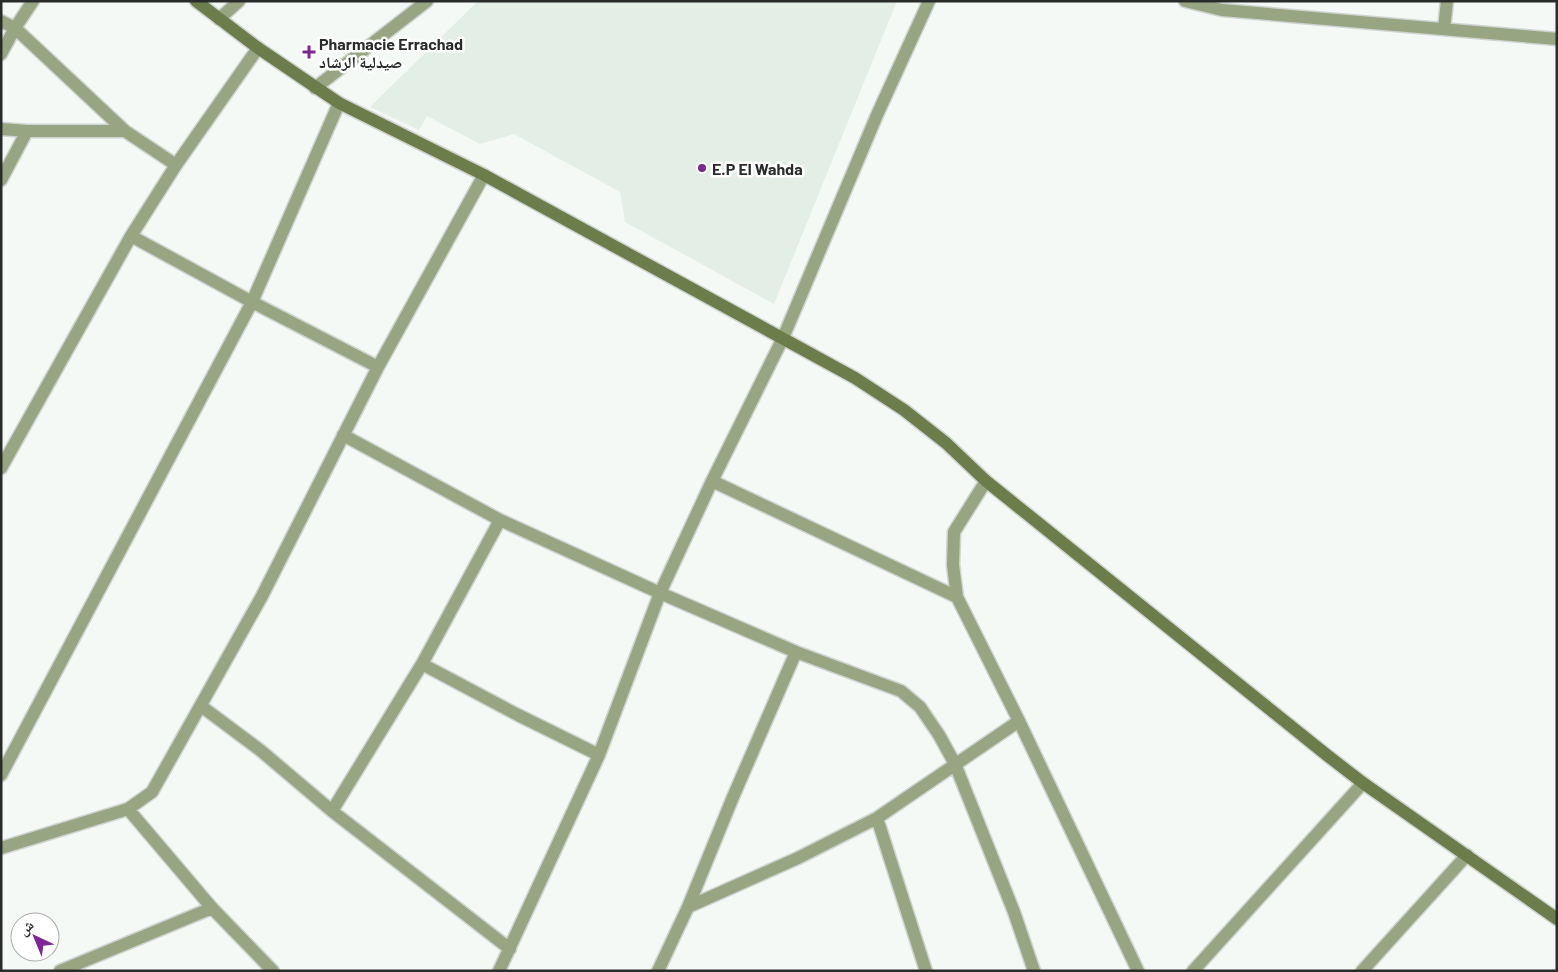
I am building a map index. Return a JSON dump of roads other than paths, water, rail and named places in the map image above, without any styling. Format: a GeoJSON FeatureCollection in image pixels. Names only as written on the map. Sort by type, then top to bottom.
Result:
{"type":"FeatureCollection","features":[{"type":"Feature","properties":{"kind":"main road"},"geometry":{"type":"LineString","coordinates":[[196,1],[258,48],[339,102],[484,175],[629,256],[783,338],[854,378],[904,410],[946,443],[986,481],[1363,783],[1557,919]]}},
{"type":"Feature","properties":{"kind":"street"},"geometry":{"type":"LineString","coordinates":[[1,54],[33,1]]}},
{"type":"Feature","properties":{"kind":"street"},"geometry":{"type":"LineString","coordinates":[[219,18],[239,1]]}},
{"type":"Feature","properties":{"kind":"street"},"geometry":{"type":"LineString","coordinates":[[316,88],[427,1]]}},
{"type":"Feature","properties":{"kind":"street"},"geometry":{"type":"LineString","coordinates":[[499,971],[598,756],[660,593],[712,481],[783,338],[877,115],[929,1]]}},
{"type":"Feature","properties":{"kind":"street"},"geometry":{"type":"LineString","coordinates":[[1185,1],[1557,39]]}},
{"type":"Feature","properties":{"kind":"street"},"geometry":{"type":"LineString","coordinates":[[1444,28],[1447,1]]}},
{"type":"Feature","properties":{"kind":"street"},"geometry":{"type":"LineString","coordinates":[[1,21],[15,28],[125,131],[176,165]]}},
{"type":"Feature","properties":{"kind":"street"},"geometry":{"type":"LineString","coordinates":[[1,468],[131,236],[176,165],[258,48]]}},
{"type":"Feature","properties":{"kind":"street"},"geometry":{"type":"LineString","coordinates":[[1,775],[252,302],[339,102]]}},
{"type":"Feature","properties":{"kind":"street"},"geometry":{"type":"LineString","coordinates":[[1,129],[27,131],[125,131]]}},
{"type":"Feature","properties":{"kind":"street"},"geometry":{"type":"LineString","coordinates":[[1,180],[27,131]]}},
{"type":"Feature","properties":{"kind":"street"},"geometry":{"type":"LineString","coordinates":[[1,848],[128,809],[152,792],[262,596],[378,367],[484,175]]}},
{"type":"Feature","properties":{"kind":"street"},"geometry":{"type":"LineString","coordinates":[[131,236],[252,302],[378,367]]}},
{"type":"Feature","properties":{"kind":"street"},"geometry":{"type":"LineString","coordinates":[[343,435],[500,520],[660,593],[796,652],[901,691],[920,707],[940,735],[955,764],[1014,912],[1034,971]]}},
{"type":"Feature","properties":{"kind":"street"},"geometry":{"type":"LineString","coordinates":[[712,481],[957,597]]}},
{"type":"Feature","properties":{"kind":"street"},"geometry":{"type":"LineString","coordinates":[[986,481],[954,532],[953,564],[957,597],[1019,721],[1138,971]]}},
{"type":"Feature","properties":{"kind":"street"},"geometry":{"type":"LineString","coordinates":[[332,811],[422,664],[500,520]]}},
{"type":"Feature","properties":{"kind":"street"},"geometry":{"type":"LineString","coordinates":[[658,971],[688,907],[796,652]]}},
{"type":"Feature","properties":{"kind":"street"},"geometry":{"type":"LineString","coordinates":[[422,664],[598,756]]}},
{"type":"Feature","properties":{"kind":"street"},"geometry":{"type":"LineString","coordinates":[[201,706],[260,750],[332,811],[510,949]]}},
{"type":"Feature","properties":{"kind":"street"},"geometry":{"type":"LineString","coordinates":[[688,907],[798,858],[877,818],[1019,721]]}},
{"type":"Feature","properties":{"kind":"street"},"geometry":{"type":"LineString","coordinates":[[1194,971],[1363,783]]}},
{"type":"Feature","properties":{"kind":"street"},"geometry":{"type":"LineString","coordinates":[[128,809],[212,908],[273,971]]}},
{"type":"Feature","properties":{"kind":"street"},"geometry":{"type":"LineString","coordinates":[[877,818],[926,971]]}},
{"type":"Feature","properties":{"kind":"street"},"geometry":{"type":"LineString","coordinates":[[1362,971],[1467,855]]}},
{"type":"Feature","properties":{"kind":"street"},"geometry":{"type":"LineString","coordinates":[[60,971],[212,908]]}},
{"type":"Feature","properties":{"kind":"place","name":"Pharmacie Errachad صيدلية الرشاد"},"geometry":{"type":"Point","coordinates":[309,52]}},
{"type":"Feature","properties":{"kind":"place","name":"E.P El Wahda"},"geometry":{"type":"Point","coordinates":[702,168]}}]}
